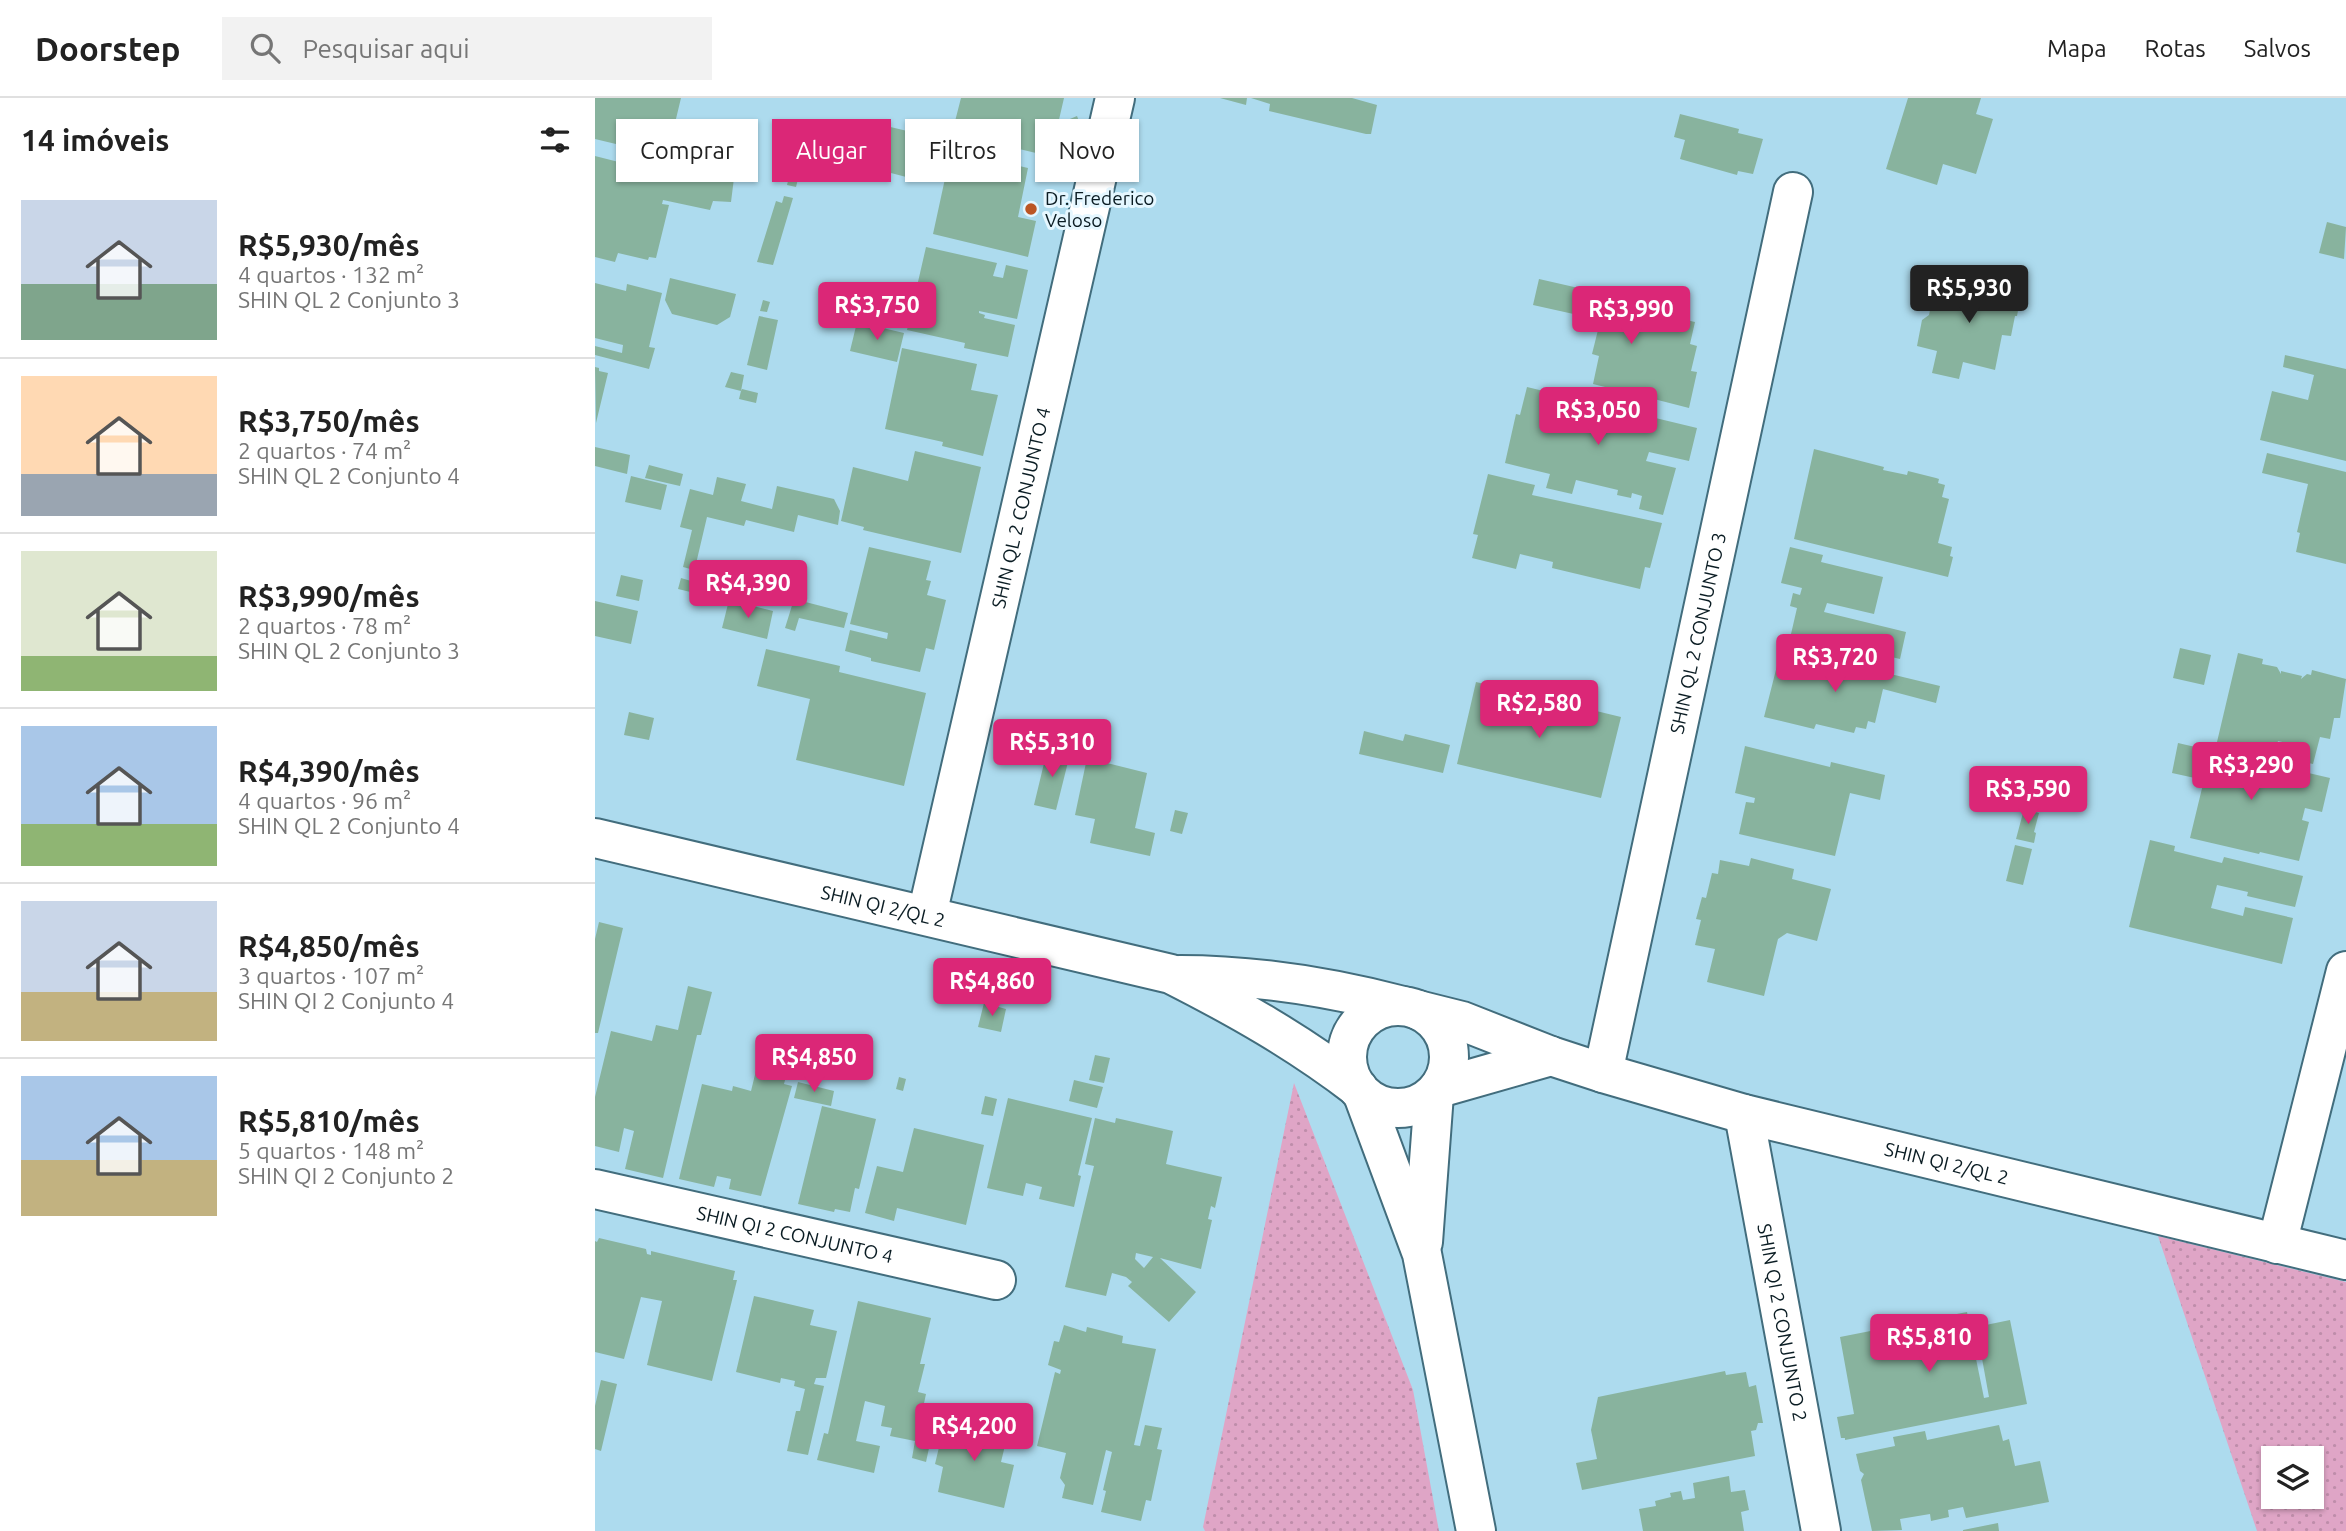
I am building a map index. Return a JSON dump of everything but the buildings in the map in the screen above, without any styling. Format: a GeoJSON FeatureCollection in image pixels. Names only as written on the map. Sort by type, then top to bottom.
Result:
{"type":"FeatureCollection","features":[{"type":"Feature","properties":{"kind":"street","name":"SHIN QL 2 CONJUNTO 4"},"geometry":{"type":"LineString","coordinates":[[927,915],[1115,98]]}},
{"type":"Feature","properties":{"kind":"street","name":"SHIN QL 2 CONJUNTO 3"},"geometry":{"type":"LineString","coordinates":[[1603,1073],[1793,192]]}},
{"type":"Feature","properties":{"kind":"street","name":"SHIN QI 2/QL 2"},"geometry":{"type":"LineString","coordinates":[[595,838],[1171,974],[1232,975],[1360,995],[1462,1021],[1551,1056],[1744,1114],[2346,1260]]}},
{"type":"Feature","properties":{"kind":"street"},"geometry":{"type":"LineString","coordinates":[[2277,1244],[2346,971]]}},
{"type":"Feature","properties":{"kind":"street","name":"SHIN QI 2/QL 2"},"geometry":{"type":"LineString","coordinates":[[1171,974],[1294,1041],[1361,1092]]}},
{"type":"Feature","properties":{"kind":"street"},"geometry":{"type":"LineString","coordinates":[[1422,1254],[1436,1091],[1448,1067],[1447,1044],[1437,1024],[1411,1008],[1382,1008],[1363,1019],[1351,1036],[1346,1057],[1350,1078],[1361,1092],[1380,1105],[1399,1108],[1417,1105],[1436,1091],[1551,1056]]}},
{"type":"Feature","properties":{"kind":"street"},"geometry":{"type":"LineString","coordinates":[[1361,1092],[1422,1254],[1476,1531]]}},
{"type":"Feature","properties":{"kind":"street","name":"SHIN QI 2 CONJUNTO 2"},"geometry":{"type":"LineString","coordinates":[[1744,1114],[1821,1531]]}},
{"type":"Feature","properties":{"kind":"street","name":"SHIN QI 2 CONJUNTO 4"},"geometry":{"type":"LineString","coordinates":[[595,1189],[996,1280]]}},
{"type":"Feature","properties":{"kind":"shaded area"},"geometry":{"type":"Polygon","coordinates":[[[1294,1083],[1413,1390],[1439,1531],[1205,1531],[1203,1527],[1294,1083]]]}},
{"type":"Feature","properties":{"kind":"shaded area"},"geometry":{"type":"Polygon","coordinates":[[[2158,1236],[2346,1282],[2346,1531],[2257,1531],[2158,1236]]]}},
{"type":"Feature","properties":{"kind":"place","name":"Dr. Frederico Veloso"},"geometry":{"type":"Point","coordinates":[1031,209]}}]}
